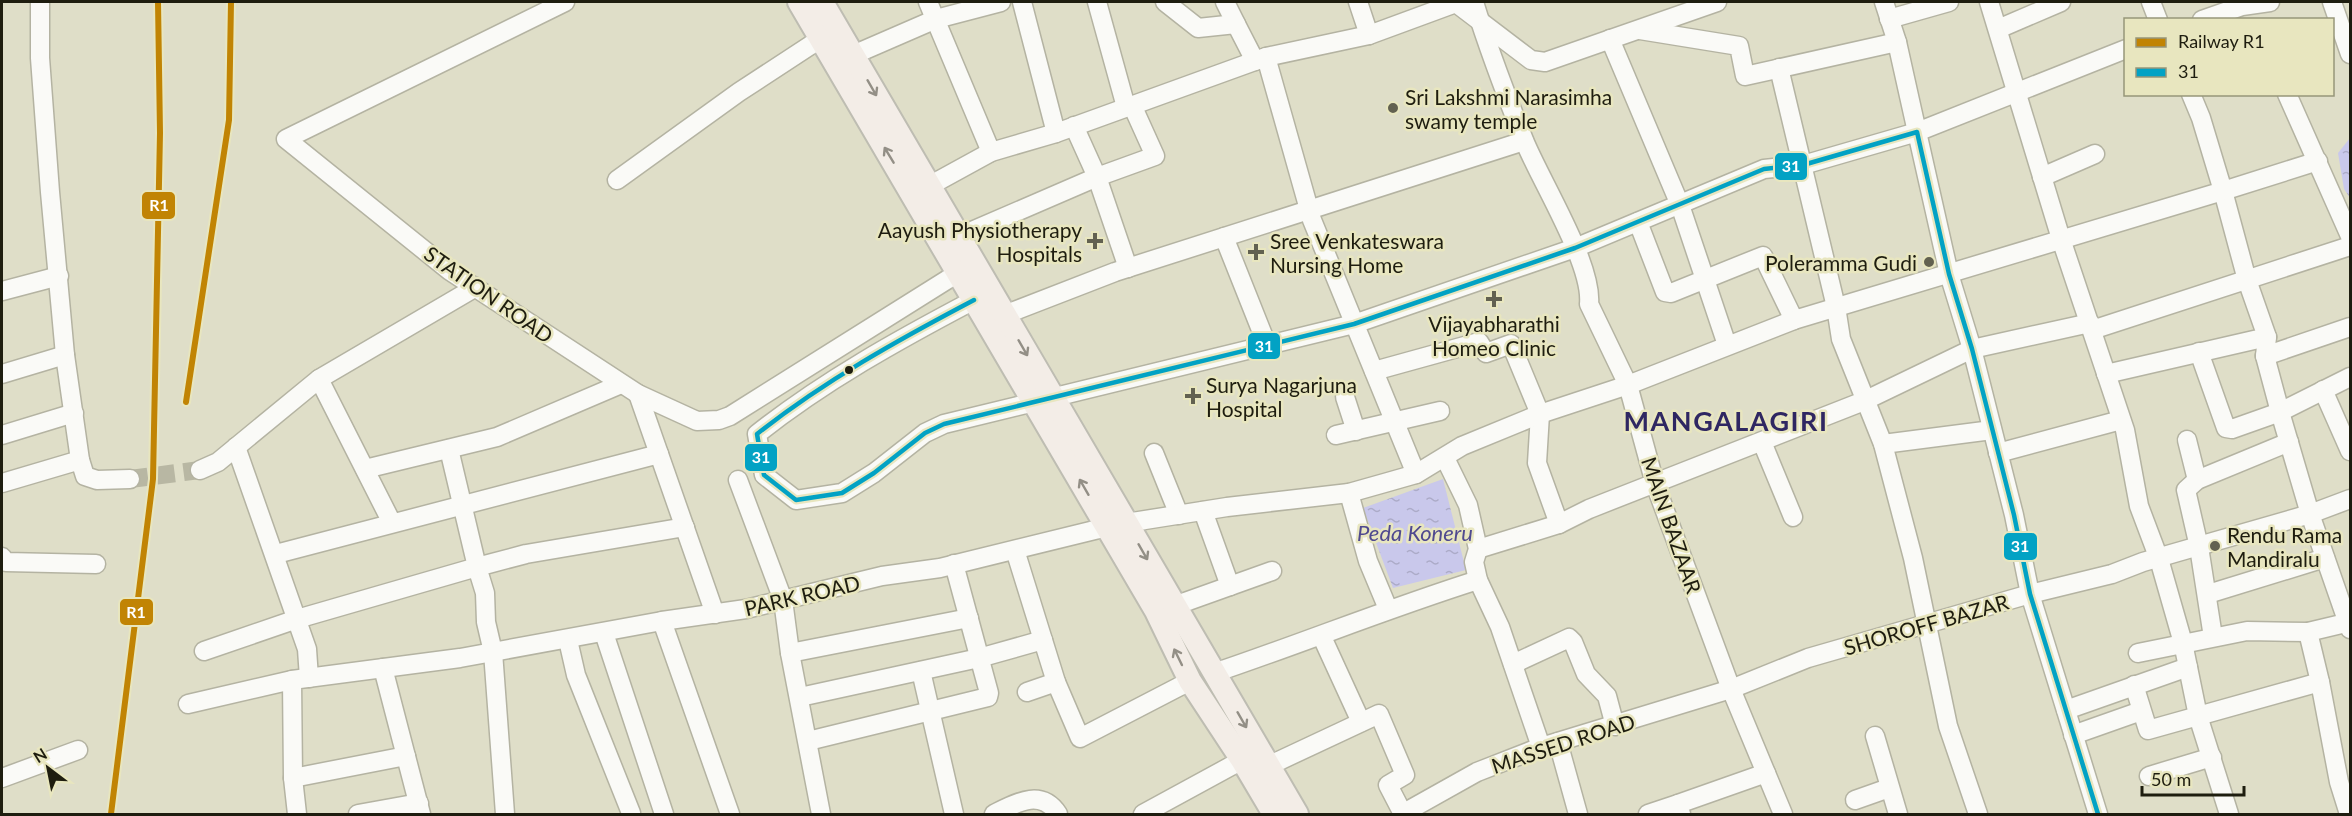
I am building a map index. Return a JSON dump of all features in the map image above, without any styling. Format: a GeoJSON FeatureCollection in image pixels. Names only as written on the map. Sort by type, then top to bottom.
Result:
{"type":"FeatureCollection","features":[{"type":"Feature","properties":{"kind":"main road"},"geometry":{"type":"LineString","coordinates":[[799,2],[820,39],[921,190],[958,237],[974,300],[1043,399],[1117,525],[1174,606],[1297,814]]}},
{"type":"Feature","properties":{"kind":"main road"},"geometry":{"type":"LineString","coordinates":[[822,2],[853,55],[921,190],[966,268],[1004,315],[1043,399]]}},
{"type":"Feature","properties":{"kind":"main road"},"geometry":{"type":"LineString","coordinates":[[1117,525],[1190,681],[1274,814]]}},
{"type":"Feature","properties":{"kind":"street","name":"STATION ROAD"},"geometry":{"type":"LineString","coordinates":[[565,2],[286,139],[450,271],[621,384],[696,421],[719,420],[730,416],[966,268]]}},
{"type":"Feature","properties":{"kind":"street"},"geometry":{"type":"LineString","coordinates":[[928,2],[991,152]]}},
{"type":"Feature","properties":{"kind":"street"},"geometry":{"type":"LineString","coordinates":[[853,55],[936,19],[1001,2]]}},
{"type":"Feature","properties":{"kind":"street"},"geometry":{"type":"LineString","coordinates":[[1023,2],[1056,133]]}},
{"type":"Feature","properties":{"kind":"street"},"geometry":{"type":"LineString","coordinates":[[958,237],[1097,177],[1155,156],[1129,106],[1097,2]]}},
{"type":"Feature","properties":{"kind":"street"},"geometry":{"type":"LineString","coordinates":[[1166,2],[1198,28],[1236,24]]}},
{"type":"Feature","properties":{"kind":"street"},"geometry":{"type":"LineString","coordinates":[[1224,2],[1236,24],[1261,59],[1309,209],[1416,474]]}},
{"type":"Feature","properties":{"kind":"street"},"geometry":{"type":"LineString","coordinates":[[1358,2],[1370,35]]}},
{"type":"Feature","properties":{"kind":"street","name":"MAIN BAZAAR"},"geometry":{"type":"LineString","coordinates":[[1474,2],[1524,141],[1575,248],[1590,291],[1589,304],[1628,385],[1655,484],[1731,689],[1783,814]]}},
{"type":"Feature","properties":{"kind":"street"},"geometry":{"type":"LineString","coordinates":[[921,190],[991,152],[1056,133],[1261,59],[1370,35],[1456,3],[1538,62],[1545,62],[1717,2]]}},
{"type":"Feature","properties":{"kind":"street"},"geometry":{"type":"LineString","coordinates":[[1949,2],[1887,10],[1897,42],[1949,274],[1972,349],[2030,594],[2098,814]]}},
{"type":"Feature","properties":{"kind":"street"},"geometry":{"type":"LineString","coordinates":[[1991,2],[2061,239],[2121,420],[2130,451],[2139,506],[2159,559],[2183,643],[2198,716],[2229,814]]}},
{"type":"Feature","properties":{"kind":"street"},"geometry":{"type":"LineString","coordinates":[[1998,29],[2061,2]]}},
{"type":"Feature","properties":{"kind":"street"},"geometry":{"type":"LineString","coordinates":[[2151,2],[2157,18]]}},
{"type":"Feature","properties":{"kind":"street"},"geometry":{"type":"LineString","coordinates":[[2205,18],[2222,6],[2246,13],[2270,2]]}},
{"type":"Feature","properties":{"kind":"street"},"geometry":{"type":"LineString","coordinates":[[2332,2],[2337,33],[2350,54]]}},
{"type":"Feature","properties":{"kind":"street"},"geometry":{"type":"LineString","coordinates":[[34,3],[65,355],[80,460],[85,476],[97,480],[130,479]]}},
{"type":"Feature","properties":{"kind":"street"},"geometry":{"type":"LineString","coordinates":[[1637,30],[1739,46],[1745,75],[1897,42]]}},
{"type":"Feature","properties":{"kind":"street"},"geometry":{"type":"LineString","coordinates":[[617,180],[740,92],[820,39]]}},
{"type":"Feature","properties":{"kind":"street"},"geometry":{"type":"LineString","coordinates":[[1610,39],[1680,205],[1727,345]]}},
{"type":"Feature","properties":{"kind":"street"},"geometry":{"type":"LineString","coordinates":[[974,300],[833,379],[801,399],[757,435],[764,474],[796,500],[843,493],[874,473],[925,433],[944,424],[1354,324],[1575,248],[1764,169],[1803,165],[1917,132],[2124,50]]}},
{"type":"Feature","properties":{"kind":"street"},"geometry":{"type":"LineString","coordinates":[[1779,68],[1836,307],[1840,339],[1883,444],[1913,558],[1947,726],[1978,814]]}},
{"type":"Feature","properties":{"kind":"street"},"geometry":{"type":"LineString","coordinates":[[2138,653],[2247,631],[2308,632],[2350,625],[2310,514],[2265,356],[2267,337],[2247,280],[2202,118],[2192,96]]}},
{"type":"Feature","properties":{"kind":"street"},"geometry":{"type":"LineString","coordinates":[[2288,96],[2350,236]]}},
{"type":"Feature","properties":{"kind":"street"},"geometry":{"type":"LineString","coordinates":[[1074,126],[1097,177],[1128,268]]}},
{"type":"Feature","properties":{"kind":"street"},"geometry":{"type":"LineString","coordinates":[[1004,315],[1128,268],[1524,141]]}},
{"type":"Feature","properties":{"kind":"street"},"geometry":{"type":"LineString","coordinates":[[2042,177],[2095,154]]}},
{"type":"Feature","properties":{"kind":"street","name":"PARK ROAD"},"geometry":{"type":"LineString","coordinates":[[188,704],[301,679],[493,652],[662,621],[715,614],[882,576],[954,564],[1117,525],[1203,511],[1349,493],[1416,474],[1462,446],[1540,414],[1628,385],[1794,320],[2318,161]]}},
{"type":"Feature","properties":{"kind":"street"},"geometry":{"type":"LineString","coordinates":[[1638,222],[1665,292],[1671,293],[1763,256],[1794,320]]}},
{"type":"Feature","properties":{"kind":"street"},"geometry":{"type":"LineString","coordinates":[[1224,237],[1267,345]]}},
{"type":"Feature","properties":{"kind":"street"},"geometry":{"type":"LineString","coordinates":[[1479,549],[1559,525],[1589,509],[1864,401],[1972,349],[2091,326],[2247,280],[2350,246]]}},
{"type":"Feature","properties":{"kind":"street"},"geometry":{"type":"LineString","coordinates":[[2,291],[59,276]]}},
{"type":"Feature","properties":{"kind":"street"},"geometry":{"type":"LineString","coordinates":[[200,470],[208,468],[236,447],[319,379],[476,287]]}},
{"type":"Feature","properties":{"kind":"street"},"geometry":{"type":"LineString","coordinates":[[2265,356],[2350,327]]}},
{"type":"Feature","properties":{"kind":"street"},"geometry":{"type":"LineString","coordinates":[[2106,374],[2267,337]]}},
{"type":"Feature","properties":{"kind":"street"},"geometry":{"type":"LineString","coordinates":[[1374,371],[1479,342],[1486,353],[1511,344],[1540,414],[1537,463],[1559,525]]}},
{"type":"Feature","properties":{"kind":"street"},"geometry":{"type":"LineString","coordinates":[[2199,352],[2226,428],[2232,429],[2280,412],[2350,377]]}},
{"type":"Feature","properties":{"kind":"street"},"geometry":{"type":"LineString","coordinates":[[2,374],[65,355]]}},
{"type":"Feature","properties":{"kind":"street"},"geometry":{"type":"LineString","coordinates":[[319,379],[392,523]]}},
{"type":"Feature","properties":{"kind":"street"},"geometry":{"type":"LineString","coordinates":[[365,469],[497,437],[621,384]]}},
{"type":"Feature","properties":{"kind":"street"},"geometry":{"type":"LineString","coordinates":[[2323,390],[2350,451]]}},
{"type":"Feature","properties":{"kind":"street"},"geometry":{"type":"LineString","coordinates":[[638,394],[715,614]]}},
{"type":"Feature","properties":{"kind":"street"},"geometry":{"type":"LineString","coordinates":[[1345,397],[1356,431]]}},
{"type":"Feature","properties":{"kind":"street"},"geometry":{"type":"LineString","coordinates":[[1336,435],[1440,411]]}},
{"type":"Feature","properties":{"kind":"street"},"geometry":{"type":"LineString","coordinates":[[2,435],[74,413]]}},
{"type":"Feature","properties":{"kind":"street"},"geometry":{"type":"LineString","coordinates":[[1998,453],[2121,420]]}},
{"type":"Feature","properties":{"kind":"street"},"geometry":{"type":"LineString","coordinates":[[1883,444],[1992,430]]}},
{"type":"Feature","properties":{"kind":"street"},"geometry":{"type":"LineString","coordinates":[[2187,440],[2197,480]]}},
{"type":"Feature","properties":{"kind":"street"},"geometry":{"type":"LineString","coordinates":[[2213,637],[2208,594],[2186,490],[2197,480],[2289,441]]}},
{"type":"Feature","properties":{"kind":"street"},"geometry":{"type":"LineString","coordinates":[[1762,442],[1793,517]]}},
{"type":"Feature","properties":{"kind":"street"},"geometry":{"type":"LineString","coordinates":[[236,447],[276,554],[307,649],[301,679],[293,778],[297,814]]}},
{"type":"Feature","properties":{"kind":"street"},"geometry":{"type":"LineString","coordinates":[[449,448],[485,593],[486,622],[493,652],[505,814]]}},
{"type":"Feature","properties":{"kind":"street"},"geometry":{"type":"LineString","coordinates":[[1154,453],[1179,515]]}},
{"type":"Feature","properties":{"kind":"street"},"geometry":{"type":"LineString","coordinates":[[276,554],[659,454]]}},
{"type":"Feature","properties":{"kind":"street"},"geometry":{"type":"LineString","coordinates":[[1445,458],[1468,505],[1479,549],[1474,562],[1478,580],[1578,814]]}},
{"type":"Feature","properties":{"kind":"street"},"geometry":{"type":"LineString","coordinates":[[2,483],[80,460]]}},
{"type":"Feature","properties":{"kind":"street"},"geometry":{"type":"LineString","coordinates":[[738,480],[783,600],[790,652],[820,814]]}},
{"type":"Feature","properties":{"kind":"street"},"geometry":{"type":"LineString","coordinates":[[1349,493],[1368,561],[1388,609]]}},
{"type":"Feature","properties":{"kind":"street","name":"SHOROFF BAZAR"},"geometry":{"type":"LineString","coordinates":[[1731,689],[1808,658],[2030,594],[2080,583],[2310,514],[2350,499]]}},
{"type":"Feature","properties":{"kind":"street"},"geometry":{"type":"LineString","coordinates":[[1203,511],[1230,586]]}},
{"type":"Feature","properties":{"kind":"street"},"geometry":{"type":"LineString","coordinates":[[204,651],[297,619],[526,554],[686,527]]}},
{"type":"Feature","properties":{"kind":"street"},"geometry":{"type":"LineString","coordinates":[[1015,550],[1056,682],[1080,738],[1190,681]]}},
{"type":"Feature","properties":{"kind":"street"},"geometry":{"type":"LineString","coordinates":[[2,557],[6,562],[96,564]]}},
{"type":"Feature","properties":{"kind":"street"},"geometry":{"type":"LineString","coordinates":[[2208,594],[2325,558]]}},
{"type":"Feature","properties":{"kind":"street"},"geometry":{"type":"LineString","coordinates":[[808,741],[988,697],[989,693],[954,564]]}},
{"type":"Feature","properties":{"kind":"street"},"geometry":{"type":"LineString","coordinates":[[1174,606],[1272,571]]}},
{"type":"Feature","properties":{"kind":"street"},"geometry":{"type":"LineString","coordinates":[[1214,673],[1322,637],[1388,609],[1478,580]]}},
{"type":"Feature","properties":{"kind":"street"},"geometry":{"type":"LineString","coordinates":[[790,652],[969,618]]}},
{"type":"Feature","properties":{"kind":"street"},"geometry":{"type":"LineString","coordinates":[[662,621],[730,814]]}},
{"type":"Feature","properties":{"kind":"street"},"geometry":{"type":"LineString","coordinates":[[2308,632],[2320,682],[2338,782],[2349,814]]}},
{"type":"Feature","properties":{"kind":"street"},"geometry":{"type":"LineString","coordinates":[[568,640],[576,675],[626,814],[662,810],[604,633]]}},
{"type":"Feature","properties":{"kind":"street"},"geometry":{"type":"LineString","coordinates":[[1322,637],[1361,722]]}},
{"type":"Feature","properties":{"kind":"street"},"geometry":{"type":"LineString","coordinates":[[1513,664],[1569,638],[1573,642],[1586,674],[1607,696],[1615,726]]}},
{"type":"Feature","properties":{"kind":"street"},"geometry":{"type":"LineString","coordinates":[[800,697],[980,658],[1043,640]]}},
{"type":"Feature","properties":{"kind":"street"},"geometry":{"type":"LineString","coordinates":[[2066,710],[2188,667]]}},
{"type":"Feature","properties":{"kind":"street"},"geometry":{"type":"LineString","coordinates":[[359,814],[420,809],[383,668]]}},
{"type":"Feature","properties":{"kind":"street"},"geometry":{"type":"LineString","coordinates":[[921,671],[954,814]]}},
{"type":"Feature","properties":{"kind":"street"},"geometry":{"type":"LineString","coordinates":[[1027,692],[1056,682]]}},
{"type":"Feature","properties":{"kind":"street"},"geometry":{"type":"LineString","coordinates":[[2134,685],[2148,730],[2320,682]]}},
{"type":"Feature","properties":{"kind":"street","name":"MASSED ROAD"},"geometry":{"type":"LineString","coordinates":[[1403,814],[1477,772],[1549,745],[1731,689]]}},
{"type":"Feature","properties":{"kind":"street"},"geometry":{"type":"LineString","coordinates":[[2073,735],[2142,711]]}},
{"type":"Feature","properties":{"kind":"street"},"geometry":{"type":"LineString","coordinates":[[1268,766],[1379,714],[1405,775],[1388,785],[1403,814]]}},
{"type":"Feature","properties":{"kind":"street"},"geometry":{"type":"LineString","coordinates":[[1875,736],[1898,814]]}},
{"type":"Feature","properties":{"kind":"street"},"geometry":{"type":"LineString","coordinates":[[2,778],[78,750]]}},
{"type":"Feature","properties":{"kind":"street"},"geometry":{"type":"LineString","coordinates":[[293,778],[406,756]]}},
{"type":"Feature","properties":{"kind":"street"},"geometry":{"type":"LineString","coordinates":[[2149,776],[2212,757]]}},
{"type":"Feature","properties":{"kind":"street"},"geometry":{"type":"LineString","coordinates":[[1143,814],[1242,760]]}},
{"type":"Feature","properties":{"kind":"street"},"geometry":{"type":"LineString","coordinates":[[1648,814],[1680,809],[1766,773]]}},
{"type":"Feature","properties":{"kind":"street"},"geometry":{"type":"LineString","coordinates":[[1855,800],[1889,788]]}},
{"type":"Feature","properties":{"kind":"street"},"geometry":{"type":"LineString","coordinates":[[994,814],[1019,802],[1036,798],[1043,800],[1058,814]]}},
{"type":"Feature","properties":{"kind":"water"},"geometry":{"type":"Polygon","coordinates":[[[2350,138],[2350,198],[2344,189],[2338,153],[2350,138]]]}},
{"type":"Feature","properties":{"kind":"water","name":"Peda Koneru"},"geometry":{"type":"Polygon","coordinates":[[[1443,479],[1466,570],[1393,588],[1363,508],[1443,479]]]}},
{"type":"Feature","properties":{"kind":"tunnel"},"geometry":{"type":"LineString","coordinates":[[130,479],[200,470]]}},
{"type":"Feature","properties":{"kind":"rail line","name":"R1"},"geometry":{"type":"LineString","coordinates":[[111,814],[153,479],[160,133],[158,2]]}},
{"type":"Feature","properties":{"kind":"rail line","name":"R1"},"geometry":{"type":"LineString","coordinates":[[186,402],[229,120],[231,2]]}},
{"type":"Feature","properties":{"kind":"transit line","name":"31"},"geometry":{"type":"LineString","coordinates":[[974,300],[862,362],[808,396],[757,434],[764,475],[796,500],[842,493],[874,473],[925,433],[944,424],[1354,324],[1575,248],[1764,169],[1803,165],[1917,132],[1949,274],[1972,349],[2014,515],[2030,594],[2098,814]]}},
{"type":"Feature","properties":{"kind":"place","name":"Sri Lakshmi Narasimha swamy temple"},"geometry":{"type":"Point","coordinates":[1393,108]}},
{"type":"Feature","properties":{"kind":"place","name":"Aayush Physiotherapy Hospitals"},"geometry":{"type":"Point","coordinates":[1095,241]}},
{"type":"Feature","properties":{"kind":"place","name":"Sree Venkateswara Nursing Home"},"geometry":{"type":"Point","coordinates":[1256,252]}},
{"type":"Feature","properties":{"kind":"place","name":"Poleramma Gudi"},"geometry":{"type":"Point","coordinates":[1929,262]}},
{"type":"Feature","properties":{"kind":"place","name":"Vijayabharathi Homeo Clinic"},"geometry":{"type":"Point","coordinates":[1494,299]}},
{"type":"Feature","properties":{"kind":"place","name":"Surya Nagarjuna Hospital"},"geometry":{"type":"Point","coordinates":[1193,396]}},
{"type":"Feature","properties":{"kind":"place","name":"Rendu Rama Mandiralu"},"geometry":{"type":"Point","coordinates":[2215,546]}},
{"type":"Feature","properties":{"kind":"district","name":"MANGALAGIRI"},"geometry":{"type":"Point","coordinates":[1726,420]}}]}
